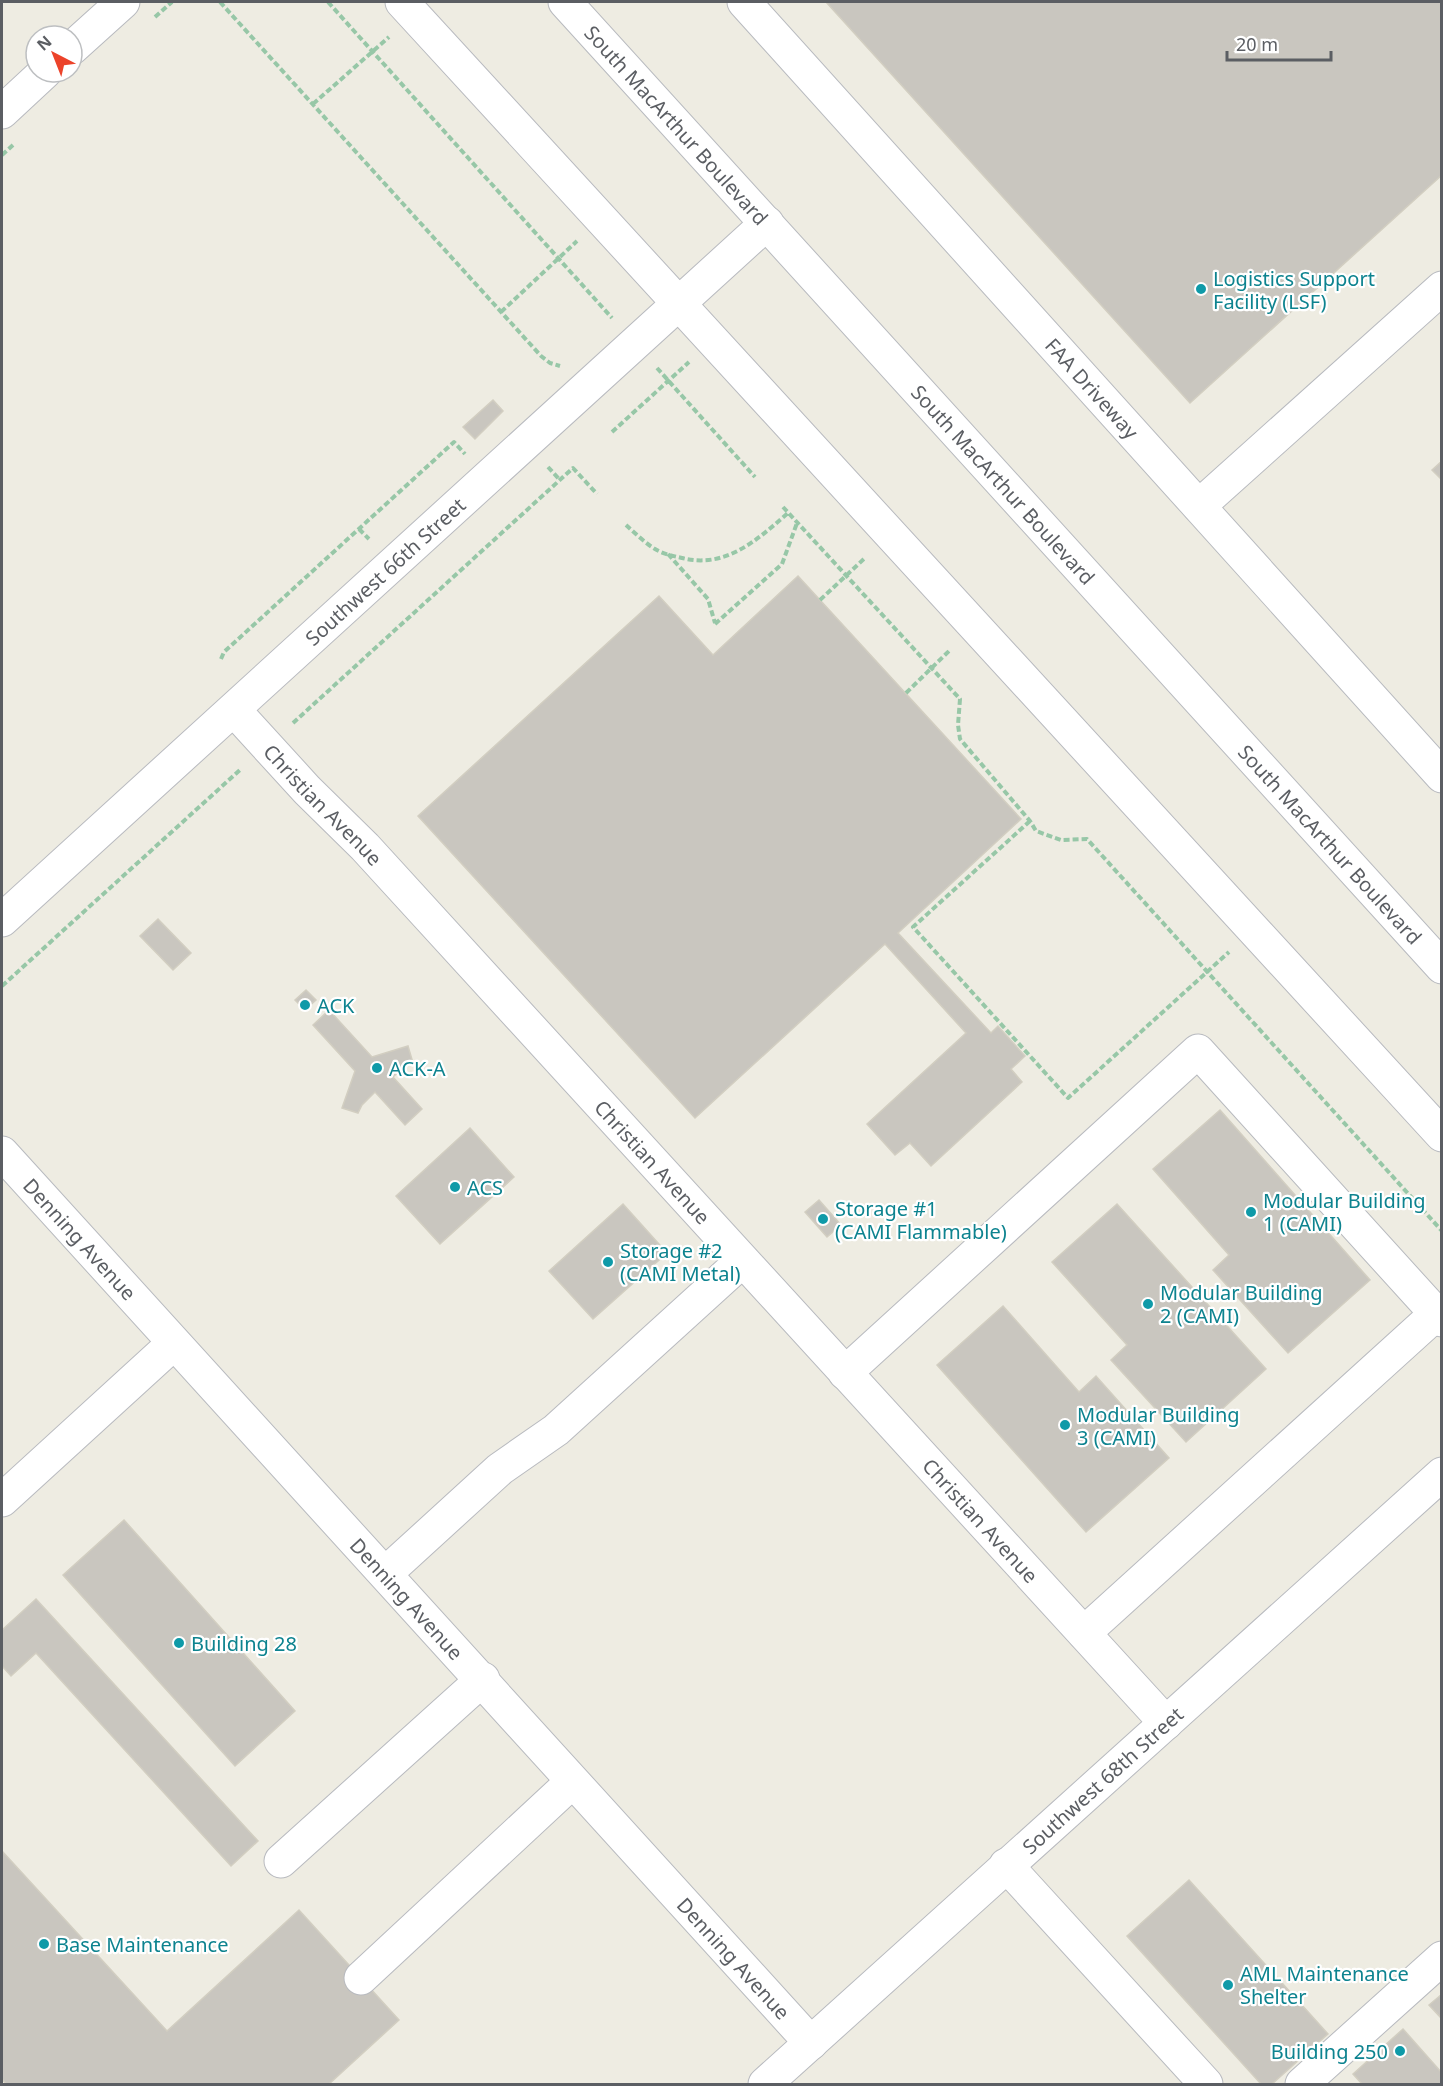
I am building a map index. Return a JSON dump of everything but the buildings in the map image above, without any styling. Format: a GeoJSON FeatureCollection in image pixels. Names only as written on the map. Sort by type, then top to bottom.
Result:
{"type":"FeatureCollection","features":[{"type":"Feature","properties":{"kind":"street"},"geometry":{"type":"LineString","coordinates":[[84,37],[123,2]]}},
{"type":"Feature","properties":{"kind":"street","name":"South MacArthur Boulevard"},"geometry":{"type":"LineString","coordinates":[[565,2],[1442,967]]}},
{"type":"Feature","properties":{"kind":"street","name":"FAA Driveway"},"geometry":{"type":"LineString","coordinates":[[744,2],[1442,776]]}},
{"type":"Feature","properties":{"kind":"street"},"geometry":{"type":"LineString","coordinates":[[400,15],[679,303],[1442,1135]]}},
{"type":"Feature","properties":{"kind":"street"},"geometry":{"type":"LineString","coordinates":[[2,112],[32,84]]}},
{"type":"Feature","properties":{"kind":"street","name":"Southwest 66th Street"},"geometry":{"type":"LineString","coordinates":[[2,920],[767,223]]}},
{"type":"Feature","properties":{"kind":"street"},"geometry":{"type":"LineString","coordinates":[[1198,506],[1442,288]]}},
{"type":"Feature","properties":{"kind":"street","name":"Christian Avenue"},"geometry":{"type":"LineString","coordinates":[[234,710],[307,790],[365,847],[1166,1723]]}},
{"type":"Feature","properties":{"kind":"street"},"geometry":{"type":"LineString","coordinates":[[845,1373],[1198,1051],[1439,1317],[1084,1633]]}},
{"type":"Feature","properties":{"kind":"street","name":"Denning Avenue"},"geometry":{"type":"LineString","coordinates":[[2,1153],[483,1679],[572,1782],[811,2043]]}},
{"type":"Feature","properties":{"kind":"street"},"geometry":{"type":"LineString","coordinates":[[386,1573],[500,1469],[556,1431],[742,1261]]}},
{"type":"Feature","properties":{"kind":"street"},"geometry":{"type":"LineString","coordinates":[[2,1500],[174,1343]]}},
{"type":"Feature","properties":{"kind":"street","name":"Southwest 68th Street"},"geometry":{"type":"LineString","coordinates":[[765,2085],[1006,1865],[1442,1474]]}},
{"type":"Feature","properties":{"kind":"street"},"geometry":{"type":"LineString","coordinates":[[281,1861],[483,1679]]}},
{"type":"Feature","properties":{"kind":"street"},"geometry":{"type":"LineString","coordinates":[[361,1978],[572,1782]]}},
{"type":"Feature","properties":{"kind":"street"},"geometry":{"type":"LineString","coordinates":[[1006,1865],[1206,2085]]}},
{"type":"Feature","properties":{"kind":"street"},"geometry":{"type":"LineString","coordinates":[[1302,2085],[1442,1958]]}},
{"type":"Feature","properties":{"kind":"path"},"geometry":{"type":"LineString","coordinates":[[220,2],[550,363],[560,366],[571,363]]}},
{"type":"Feature","properties":{"kind":"path"},"geometry":{"type":"LineString","coordinates":[[328,2],[755,477]]}},
{"type":"Feature","properties":{"kind":"path"},"geometry":{"type":"LineString","coordinates":[[313,104],[373,51],[400,15]]}},
{"type":"Feature","properties":{"kind":"path"},"geometry":{"type":"LineString","coordinates":[[501,312],[584,234]]}},
{"type":"Feature","properties":{"kind":"path"},"geometry":{"type":"LineString","coordinates":[[612,432],[693,358]]}},
{"type":"Feature","properties":{"kind":"path"},"geometry":{"type":"LineString","coordinates":[[221,659],[224,652],[454,442],[467,456],[475,448]]}},
{"type":"Feature","properties":{"kind":"path"},"geometry":{"type":"LineString","coordinates":[[546,464],[560,480]]}},
{"type":"Feature","properties":{"kind":"path"},"geometry":{"type":"LineString","coordinates":[[285,729],[573,468],[597,494]]}},
{"type":"Feature","properties":{"kind":"path"},"geometry":{"type":"LineString","coordinates":[[783,507],[960,699],[958,725],[960,739],[1030,820],[1036,831],[1049,837],[1087,839],[1442,1231]]}},
{"type":"Feature","properties":{"kind":"path"},"geometry":{"type":"LineString","coordinates":[[626,525],[656,550],[709,561],[729,556],[748,546],[788,513]]}},
{"type":"Feature","properties":{"kind":"path"},"geometry":{"type":"LineString","coordinates":[[668,554],[708,599],[715,624],[782,564],[797,523]]}},
{"type":"Feature","properties":{"kind":"path"},"geometry":{"type":"LineString","coordinates":[[820,600],[871,553]]}},
{"type":"Feature","properties":{"kind":"path"},"geometry":{"type":"LineString","coordinates":[[906,693],[958,643]]}},
{"type":"Feature","properties":{"kind":"path"},"geometry":{"type":"LineString","coordinates":[[2,986],[249,762]]}},
{"type":"Feature","properties":{"kind":"path"},"geometry":{"type":"LineString","coordinates":[[1030,820],[914,927],[1068,1098],[1233,949]]}},
{"type":"Feature","properties":{"kind":"place","name":"Logistics Support Facility (LSF)"},"geometry":{"type":"Point","coordinates":[1201,289]}},
{"type":"Feature","properties":{"kind":"place","name":"ACK"},"geometry":{"type":"Point","coordinates":[305,1005]}},
{"type":"Feature","properties":{"kind":"place","name":"ACK-A"},"geometry":{"type":"Point","coordinates":[377,1068]}},
{"type":"Feature","properties":{"kind":"place","name":"ACS"},"geometry":{"type":"Point","coordinates":[455,1187]}},
{"type":"Feature","properties":{"kind":"place","name":"Modular Building 1 (CAMI)"},"geometry":{"type":"Point","coordinates":[1251,1212]}},
{"type":"Feature","properties":{"kind":"place","name":"Storage #1 (CAMI Flammable)"},"geometry":{"type":"Point","coordinates":[823,1219]}},
{"type":"Feature","properties":{"kind":"place","name":"Storage #2 (CAMI Metal)"},"geometry":{"type":"Point","coordinates":[608,1262]}},
{"type":"Feature","properties":{"kind":"place","name":"Modular Building 2 (CAMI)"},"geometry":{"type":"Point","coordinates":[1148,1304]}},
{"type":"Feature","properties":{"kind":"place","name":"Modular Building 3 (CAMI)"},"geometry":{"type":"Point","coordinates":[1065,1425]}},
{"type":"Feature","properties":{"kind":"place","name":"Building 28"},"geometry":{"type":"Point","coordinates":[179,1643]}},
{"type":"Feature","properties":{"kind":"place","name":"Base Maintenance"},"geometry":{"type":"Point","coordinates":[44,1944]}},
{"type":"Feature","properties":{"kind":"place","name":"AML Maintenance Shelter"},"geometry":{"type":"Point","coordinates":[1228,1985]}},
{"type":"Feature","properties":{"kind":"place","name":"Building 250"},"geometry":{"type":"Point","coordinates":[1400,2051]}}]}
